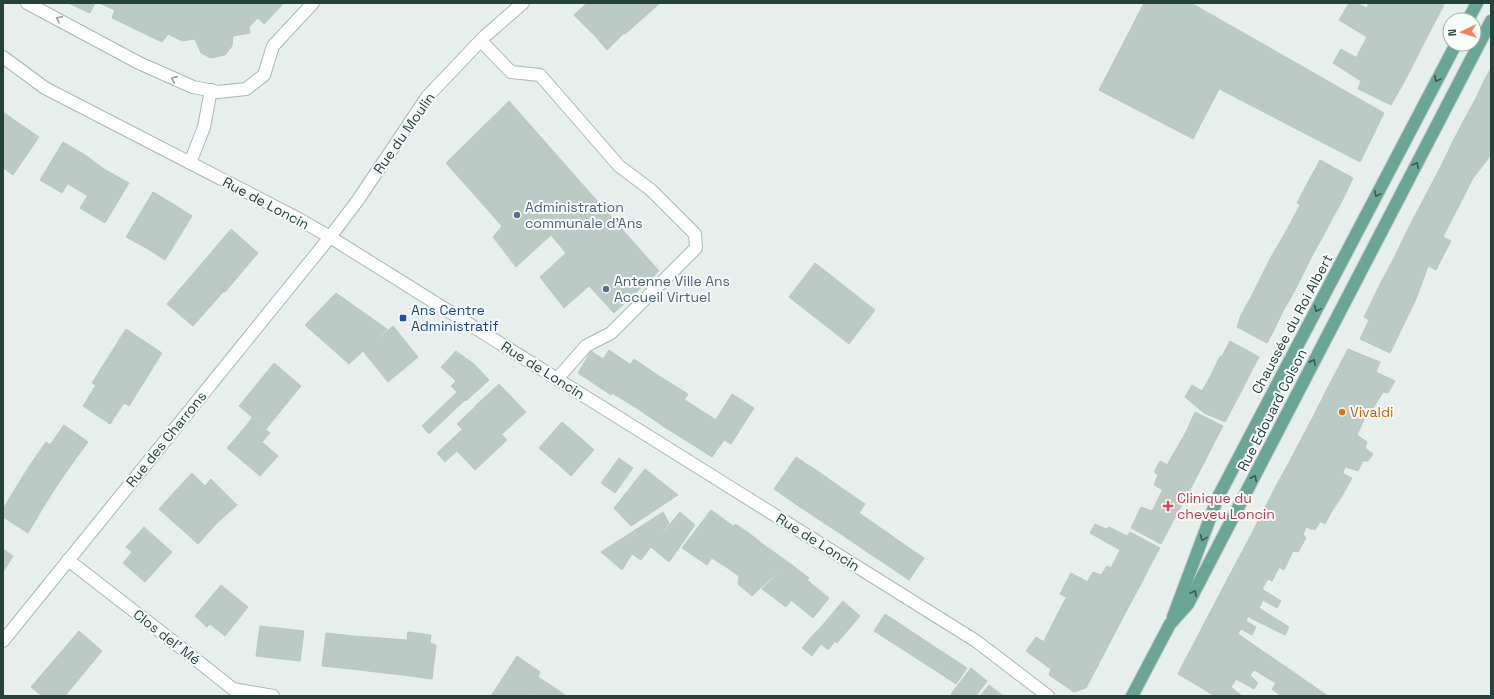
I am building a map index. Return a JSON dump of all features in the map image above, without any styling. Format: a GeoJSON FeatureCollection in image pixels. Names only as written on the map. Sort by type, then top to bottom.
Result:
{"type":"FeatureCollection","features":[{"type":"Feature","properties":{"kind":"main road"},"geometry":{"type":"LineString","coordinates":[[1472,12],[1477,3]]}},
{"type":"Feature","properties":{"kind":"main road","name":"Rue Edouard Colson"},"geometry":{"type":"LineString","coordinates":[[1132,696],[1170,624],[1188,604],[1491,21]]}},
{"type":"Feature","properties":{"kind":"main road","name":"Chaussée du Roi Albert"},"geometry":{"type":"LineString","coordinates":[[1170,624],[1218,497],[1452,52]]}},
{"type":"Feature","properties":{"kind":"street"},"geometry":{"type":"LineString","coordinates":[[27,3],[139,63],[193,87],[218,92],[246,89],[264,75],[274,46],[314,3]]}},
{"type":"Feature","properties":{"kind":"street","name":"Rue du Moulin"},"geometry":{"type":"LineString","coordinates":[[330,237],[358,200],[427,97],[481,41],[523,3]]}},
{"type":"Feature","properties":{"kind":"street"},"geometry":{"type":"LineString","coordinates":[[481,41],[511,72],[540,75],[619,166],[651,190],[695,234],[696,248],[611,333],[586,346],[557,379]]}},
{"type":"Feature","properties":{"kind":"street","name":"Rue de Loncin"},"geometry":{"type":"LineString","coordinates":[[3,58],[45,88],[330,237],[976,641],[1048,696]]}},
{"type":"Feature","properties":{"kind":"street"},"geometry":{"type":"LineString","coordinates":[[190,163],[204,127],[211,90]]}},
{"type":"Feature","properties":{"kind":"street","name":"Rue des Charrons"},"geometry":{"type":"LineString","coordinates":[[3,641],[330,237]]}},
{"type":"Feature","properties":{"kind":"street","name":"Clos del' Mé"},"geometry":{"type":"LineString","coordinates":[[68,560],[232,689],[273,696]]}},
{"type":"Feature","properties":{"kind":"building"},"geometry":{"type":"Polygon","coordinates":[[[68,3],[95,3],[90,13],[68,3]]]}},
{"type":"Feature","properties":{"kind":"building"},"geometry":{"type":"Polygon","coordinates":[[[99,3],[284,3],[264,24],[258,18],[249,27],[250,33],[233,36],[232,46],[225,55],[211,58],[201,53],[195,39],[182,41],[168,34],[162,42],[112,18],[115,10],[99,3]]]}},
{"type":"Feature","properties":{"kind":"building"},"geometry":{"type":"Polygon","coordinates":[[[587,3],[596,3],[611,19],[594,35],[574,15],[587,3]]]}},
{"type":"Feature","properties":{"kind":"building"},"geometry":{"type":"Polygon","coordinates":[[[596,3],[658,3],[659,4],[625,34],[596,3]]]}},
{"type":"Feature","properties":{"kind":"building"},"geometry":{"type":"Polygon","coordinates":[[[1144,3],[1191,3],[1384,113],[1360,162],[1125,40],[1144,3]]]}},
{"type":"Feature","properties":{"kind":"building"},"geometry":{"type":"Polygon","coordinates":[[[1349,3],[1356,3],[1367,8],[1425,41],[1416,59],[1367,37],[1339,20],[1349,3]]]}},
{"type":"Feature","properties":{"kind":"building"},"geometry":{"type":"Polygon","coordinates":[[[1369,3],[1399,3],[1435,22],[1425,41],[1367,8],[1369,3]]]}},
{"type":"Feature","properties":{"kind":"building"},"geometry":{"type":"Polygon","coordinates":[[[1399,3],[1441,3],[1444,5],[1435,22],[1399,3]]]}},
{"type":"Feature","properties":{"kind":"building"},"geometry":{"type":"Polygon","coordinates":[[[611,19],[624,33],[607,50],[594,35],[611,19]]]}},
{"type":"Feature","properties":{"kind":"building"},"geometry":{"type":"Polygon","coordinates":[[[1367,37],[1416,59],[1403,84],[1356,58],[1367,37]]]}},
{"type":"Feature","properties":{"kind":"building"},"geometry":{"type":"Polygon","coordinates":[[[1125,40],[1219,89],[1193,139],[1099,90],[1125,40]]]}},
{"type":"Feature","properties":{"kind":"building"},"geometry":{"type":"Polygon","coordinates":[[[1341,49],[1403,84],[1391,105],[1358,89],[1361,81],[1333,63],[1341,49]]]}},
{"type":"Feature","properties":{"kind":"building"},"geometry":{"type":"Polygon","coordinates":[[[1491,68],[1491,82],[1485,79],[1491,68]]]}},
{"type":"Feature","properties":{"kind":"building"},"geometry":{"type":"Polygon","coordinates":[[[1485,79],[1491,82],[1491,108],[1475,100],[1485,79]]]}},
{"type":"Feature","properties":{"kind":"building"},"geometry":{"type":"Polygon","coordinates":[[[1475,100],[1491,108],[1491,135],[1464,120],[1475,100]]]}},
{"type":"Feature","properties":{"kind":"building"},"geometry":{"type":"Polygon","coordinates":[[[509,101],[659,271],[614,313],[589,286],[564,308],[540,277],[566,253],[551,235],[516,267],[493,237],[502,226],[446,163],[509,101]]]}},
{"type":"Feature","properties":{"kind":"building"},"geometry":{"type":"Polygon","coordinates":[[[3,112],[17,122],[3,141],[3,112]]]}},
{"type":"Feature","properties":{"kind":"building"},"geometry":{"type":"Polygon","coordinates":[[[1464,120],[1491,135],[1491,153],[1488,159],[1453,141],[1464,120]]]}},
{"type":"Feature","properties":{"kind":"building"},"geometry":{"type":"Polygon","coordinates":[[[17,122],[39,137],[13,175],[3,168],[3,141],[17,122]]]}},
{"type":"Feature","properties":{"kind":"building"},"geometry":{"type":"Polygon","coordinates":[[[1453,141],[1488,159],[1473,178],[1443,162],[1453,141]]]}},
{"type":"Feature","properties":{"kind":"building"},"geometry":{"type":"Polygon","coordinates":[[[63,142],[85,155],[62,193],[40,180],[63,142]]]}},
{"type":"Feature","properties":{"kind":"building"},"geometry":{"type":"Polygon","coordinates":[[[85,155],[104,169],[88,196],[68,184],[85,155]]]}},
{"type":"Feature","properties":{"kind":"building"},"geometry":{"type":"Polygon","coordinates":[[[1320,160],[1353,178],[1342,201],[1308,182],[1320,160]]]}},
{"type":"Feature","properties":{"kind":"building"},"geometry":{"type":"Polygon","coordinates":[[[1443,162],[1473,178],[1461,202],[1430,187],[1443,162]]]}},
{"type":"Feature","properties":{"kind":"building"},"geometry":{"type":"Polygon","coordinates":[[[104,169],[129,183],[105,223],[80,208],[104,169]]]}},
{"type":"Feature","properties":{"kind":"building"},"geometry":{"type":"Polygon","coordinates":[[[1308,182],[1342,201],[1331,221],[1297,203],[1308,182]]]}},
{"type":"Feature","properties":{"kind":"building"},"geometry":{"type":"Polygon","coordinates":[[[1430,187],[1461,202],[1450,223],[1419,208],[1430,187]]]}},
{"type":"Feature","properties":{"kind":"building"},"geometry":{"type":"Polygon","coordinates":[[[153,192],[175,205],[148,249],[126,237],[153,192]]]}},
{"type":"Feature","properties":{"kind":"building"},"geometry":{"type":"Polygon","coordinates":[[[175,205],[192,216],[165,260],[148,249],[175,205]]]}},
{"type":"Feature","properties":{"kind":"building"},"geometry":{"type":"Polygon","coordinates":[[[1300,205],[1331,221],[1322,238],[1291,222],[1300,205]]]}},
{"type":"Feature","properties":{"kind":"building"},"geometry":{"type":"Polygon","coordinates":[[[1419,208],[1450,223],[1443,237],[1412,221],[1419,208]]]}},
{"type":"Feature","properties":{"kind":"building"},"geometry":{"type":"Polygon","coordinates":[[[1412,221],[1451,241],[1442,258],[1404,237],[1412,221]]]}},
{"type":"Feature","properties":{"kind":"building"},"geometry":{"type":"Polygon","coordinates":[[[1291,222],[1322,238],[1312,256],[1281,240],[1291,222]]]}},
{"type":"Feature","properties":{"kind":"building"},"geometry":{"type":"Polygon","coordinates":[[[231,229],[258,253],[225,292],[198,268],[231,229]]]}},
{"type":"Feature","properties":{"kind":"building"},"geometry":{"type":"Polygon","coordinates":[[[1404,237],[1442,258],[1436,270],[1428,266],[1426,272],[1394,258],[1404,237]]]}},
{"type":"Feature","properties":{"kind":"building"},"geometry":{"type":"Polygon","coordinates":[[[1281,240],[1312,256],[1303,274],[1271,257],[1281,240]]]}},
{"type":"Feature","properties":{"kind":"building"},"geometry":{"type":"Polygon","coordinates":[[[1271,257],[1303,274],[1294,292],[1262,275],[1271,257]]]}},
{"type":"Feature","properties":{"kind":"building"},"geometry":{"type":"Polygon","coordinates":[[[1394,258],[1426,272],[1416,299],[1380,284],[1394,258]]]}},
{"type":"Feature","properties":{"kind":"building"},"geometry":{"type":"Polygon","coordinates":[[[815,263],[875,310],[849,344],[789,297],[815,263]]]}},
{"type":"Feature","properties":{"kind":"building"},"geometry":{"type":"Polygon","coordinates":[[[198,268],[224,291],[193,326],[167,304],[198,268]]]}},
{"type":"Feature","properties":{"kind":"building"},"geometry":{"type":"Polygon","coordinates":[[[1262,275],[1294,292],[1282,313],[1252,295],[1262,275]]]}},
{"type":"Feature","properties":{"kind":"building"},"geometry":{"type":"Polygon","coordinates":[[[1380,284],[1416,299],[1404,324],[1376,311],[1377,308],[1370,305],[1380,284]]]}},
{"type":"Feature","properties":{"kind":"building"},"geometry":{"type":"Polygon","coordinates":[[[336,293],[387,329],[349,364],[305,325],[336,293]]]}},
{"type":"Feature","properties":{"kind":"building"},"geometry":{"type":"Polygon","coordinates":[[[1252,295],[1282,313],[1273,332],[1241,315],[1252,295]]]}},
{"type":"Feature","properties":{"kind":"building"},"geometry":{"type":"Polygon","coordinates":[[[1370,305],[1377,308],[1376,311],[1404,324],[1390,353],[1360,339],[1369,320],[1364,317],[1370,305]]]}},
{"type":"Feature","properties":{"kind":"building"},"geometry":{"type":"Polygon","coordinates":[[[1241,315],[1273,332],[1267,343],[1237,327],[1241,315]]]}},
{"type":"Feature","properties":{"kind":"building"},"geometry":{"type":"Polygon","coordinates":[[[393,326],[418,357],[388,382],[363,351],[393,326]]]}},
{"type":"Feature","properties":{"kind":"building"},"geometry":{"type":"Polygon","coordinates":[[[126,329],[162,353],[144,382],[107,359],[126,329]]]}},
{"type":"Feature","properties":{"kind":"building"},"geometry":{"type":"Polygon","coordinates":[[[1230,341],[1259,357],[1251,372],[1222,356],[1230,341]]]}},
{"type":"Feature","properties":{"kind":"building"},"geometry":{"type":"Polygon","coordinates":[[[1348,349],[1380,362],[1376,372],[1395,381],[1388,393],[1337,370],[1348,349]]]}},
{"type":"Feature","properties":{"kind":"building"},"geometry":{"type":"Polygon","coordinates":[[[609,350],[631,365],[611,395],[578,373],[591,351],[603,359],[609,350]]]}},
{"type":"Feature","properties":{"kind":"building"},"geometry":{"type":"Polygon","coordinates":[[[456,351],[474,364],[456,381],[441,367],[456,351]]]}},
{"type":"Feature","properties":{"kind":"building"},"geometry":{"type":"Polygon","coordinates":[[[1220,356],[1251,372],[1241,392],[1211,375],[1220,356]]]}},
{"type":"Feature","properties":{"kind":"building"},"geometry":{"type":"Polygon","coordinates":[[[107,359],[144,382],[129,406],[92,383],[107,359]]]}},
{"type":"Feature","properties":{"kind":"building"},"geometry":{"type":"Polygon","coordinates":[[[634,359],[659,376],[638,409],[612,393],[634,359]]]}},
{"type":"Feature","properties":{"kind":"building"},"geometry":{"type":"Polygon","coordinates":[[[274,363],[301,386],[266,429],[239,406],[274,363]]]}},
{"type":"Feature","properties":{"kind":"building"},"geometry":{"type":"Polygon","coordinates":[[[474,364],[489,380],[466,401],[451,386],[474,364]]]}},
{"type":"Feature","properties":{"kind":"building"},"geometry":{"type":"Polygon","coordinates":[[[1337,370],[1383,392],[1372,410],[1327,389],[1337,370]]]}},
{"type":"Feature","properties":{"kind":"building"},"geometry":{"type":"Polygon","coordinates":[[[1211,375],[1241,392],[1225,422],[1204,413],[1185,397],[1192,385],[1202,391],[1211,375]]]}},
{"type":"Feature","properties":{"kind":"building"},"geometry":{"type":"Polygon","coordinates":[[[659,376],[688,394],[666,428],[638,409],[659,376]]]}},
{"type":"Feature","properties":{"kind":"building"},"geometry":{"type":"Polygon","coordinates":[[[499,384],[526,412],[502,434],[475,406],[499,384]]]}},
{"type":"Feature","properties":{"kind":"building"},"geometry":{"type":"Polygon","coordinates":[[[96,385],[124,403],[110,424],[83,406],[96,385]]]}},
{"type":"Feature","properties":{"kind":"building","name":"Vivaldi"},"geometry":{"type":"Polygon","coordinates":[[[1327,389],[1369,409],[1357,435],[1314,415],[1327,389]]]}},
{"type":"Feature","properties":{"kind":"building"},"geometry":{"type":"Polygon","coordinates":[[[457,392],[465,400],[429,434],[422,426],[457,392]]]}},
{"type":"Feature","properties":{"kind":"building"},"geometry":{"type":"Polygon","coordinates":[[[732,394],[754,408],[731,444],[724,440],[712,457],[698,448],[732,394]]]}},
{"type":"Feature","properties":{"kind":"building"},"geometry":{"type":"Polygon","coordinates":[[[685,400],[716,420],[698,448],[666,428],[685,400]]]}},
{"type":"Feature","properties":{"kind":"building"},"geometry":{"type":"Polygon","coordinates":[[[476,406],[481,412],[462,429],[457,424],[476,406]]]}},
{"type":"Feature","properties":{"kind":"building"},"geometry":{"type":"Polygon","coordinates":[[[481,412],[489,421],[445,462],[437,453],[481,412]]]}},
{"type":"Feature","properties":{"kind":"building"},"geometry":{"type":"Polygon","coordinates":[[[1195,412],[1223,426],[1214,443],[1187,430],[1195,412]]]}},
{"type":"Feature","properties":{"kind":"building"},"geometry":{"type":"Polygon","coordinates":[[[1314,415],[1357,435],[1367,442],[1365,448],[1373,454],[1368,461],[1363,461],[1306,430],[1314,415]]]}},
{"type":"Feature","properties":{"kind":"building"},"geometry":{"type":"Polygon","coordinates":[[[252,418],[270,433],[262,442],[245,427],[252,418]]]}},
{"type":"Feature","properties":{"kind":"building"},"geometry":{"type":"Polygon","coordinates":[[[489,421],[507,440],[475,470],[457,451],[489,421]]]}},
{"type":"Feature","properties":{"kind":"building"},"geometry":{"type":"Polygon","coordinates":[[[562,422],[569,428],[546,454],[539,448],[562,422]]]}},
{"type":"Feature","properties":{"kind":"building"},"geometry":{"type":"Polygon","coordinates":[[[64,425],[88,442],[74,461],[50,445],[64,425]]]}},
{"type":"Feature","properties":{"kind":"building"},"geometry":{"type":"Polygon","coordinates":[[[245,427],[278,456],[260,476],[227,448],[245,427]]]}},
{"type":"Feature","properties":{"kind":"building"},"geometry":{"type":"Polygon","coordinates":[[[569,428],[582,439],[559,465],[546,454],[569,428]]]}},
{"type":"Feature","properties":{"kind":"building"},"geometry":{"type":"Polygon","coordinates":[[[1187,430],[1214,443],[1206,459],[1178,446],[1187,430]]]}},
{"type":"Feature","properties":{"kind":"building"},"geometry":{"type":"Polygon","coordinates":[[[1306,430],[1363,461],[1358,471],[1345,467],[1343,473],[1295,451],[1306,430]]]}},
{"type":"Feature","properties":{"kind":"building"},"geometry":{"type":"Polygon","coordinates":[[[582,439],[594,450],[571,476],[559,465],[582,439]]]}},
{"type":"Feature","properties":{"kind":"building"},"geometry":{"type":"Polygon","coordinates":[[[46,442],[74,461],[58,484],[30,465],[46,442]]]}},
{"type":"Feature","properties":{"kind":"building"},"geometry":{"type":"Polygon","coordinates":[[[1178,446],[1206,459],[1195,480],[1167,465],[1178,446]]]}},
{"type":"Feature","properties":{"kind":"building"},"geometry":{"type":"Polygon","coordinates":[[[1295,451],[1352,478],[1342,496],[1286,468],[1295,451]]]}},
{"type":"Feature","properties":{"kind":"building"},"geometry":{"type":"Polygon","coordinates":[[[796,457],[819,472],[797,505],[774,489],[796,457]]]}},
{"type":"Feature","properties":{"kind":"building"},"geometry":{"type":"Polygon","coordinates":[[[619,458],[633,468],[615,493],[601,483],[619,458]]]}},
{"type":"Feature","properties":{"kind":"building"},"geometry":{"type":"Polygon","coordinates":[[[1160,461],[1195,480],[1184,501],[1154,485],[1158,475],[1154,472],[1160,461]]]}},
{"type":"Feature","properties":{"kind":"building"},"geometry":{"type":"Polygon","coordinates":[[[30,465],[58,484],[44,506],[15,489],[30,465]]]}},
{"type":"Feature","properties":{"kind":"building"},"geometry":{"type":"Polygon","coordinates":[[[1286,468],[1342,496],[1332,511],[1277,484],[1286,468]]]}},
{"type":"Feature","properties":{"kind":"building"},"geometry":{"type":"Polygon","coordinates":[[[645,469],[678,495],[631,526],[614,508],[645,469]]]}},
{"type":"Feature","properties":{"kind":"building"},"geometry":{"type":"Polygon","coordinates":[[[819,472],[843,489],[821,521],[797,505],[819,472]]]}},
{"type":"Feature","properties":{"kind":"building"},"geometry":{"type":"Polygon","coordinates":[[[192,473],[205,486],[211,479],[237,505],[216,524],[177,489],[192,473]]]}},
{"type":"Feature","properties":{"kind":"building"},"geometry":{"type":"Polygon","coordinates":[[[1277,484],[1332,511],[1325,524],[1271,496],[1277,484]]]}},
{"type":"Feature","properties":{"kind":"building"},"geometry":{"type":"Polygon","coordinates":[[[15,489],[44,506],[28,533],[3,517],[3,509],[15,489]]]}},
{"type":"Feature","properties":{"kind":"building"},"geometry":{"type":"Polygon","coordinates":[[[177,489],[216,524],[198,544],[159,509],[177,489]]]}},
{"type":"Feature","properties":{"kind":"building"},"geometry":{"type":"Polygon","coordinates":[[[843,489],[865,504],[844,536],[821,521],[843,489]]]}},
{"type":"Feature","properties":{"kind":"building","name":"Clinique du cheveu Loncin"},"geometry":{"type":"Polygon","coordinates":[[[1163,489],[1184,501],[1172,523],[1152,511],[1163,489]]]}},
{"type":"Feature","properties":{"kind":"building"},"geometry":{"type":"Polygon","coordinates":[[[1271,496],[1320,522],[1315,530],[1306,527],[1303,534],[1262,513],[1271,496]]]}},
{"type":"Feature","properties":{"kind":"building"},"geometry":{"type":"Polygon","coordinates":[[[1141,507],[1152,511],[1172,523],[1161,544],[1131,528],[1141,507]]]}},
{"type":"Feature","properties":{"kind":"building"},"geometry":{"type":"Polygon","coordinates":[[[711,510],[733,526],[707,565],[682,548],[711,510]]]}},
{"type":"Feature","properties":{"kind":"building"},"geometry":{"type":"Polygon","coordinates":[[[663,512],[669,523],[641,560],[632,554],[622,570],[601,552],[663,512]]]}},
{"type":"Feature","properties":{"kind":"building"},"geometry":{"type":"Polygon","coordinates":[[[680,512],[695,525],[669,562],[651,547],[680,512]]]}},
{"type":"Feature","properties":{"kind":"building"},"geometry":{"type":"Polygon","coordinates":[[[859,513],[885,531],[870,554],[844,536],[859,513]]]}},
{"type":"Feature","properties":{"kind":"building"},"geometry":{"type":"Polygon","coordinates":[[[1262,513],[1303,534],[1306,538],[1298,552],[1293,551],[1253,531],[1262,513]]]}},
{"type":"Feature","properties":{"kind":"building"},"geometry":{"type":"Polygon","coordinates":[[[735,524],[749,533],[726,567],[712,558],[735,524]]]}},
{"type":"Feature","properties":{"kind":"building"},"geometry":{"type":"Polygon","coordinates":[[[1095,524],[1106,529],[1109,527],[1127,536],[1130,532],[1160,548],[1151,564],[1120,550],[1090,533],[1095,524]]]}},
{"type":"Feature","properties":{"kind":"building"},"geometry":{"type":"Polygon","coordinates":[[[144,527],[172,552],[145,582],[123,563],[132,552],[126,547],[144,527]]]}},
{"type":"Feature","properties":{"kind":"building"},"geometry":{"type":"Polygon","coordinates":[[[885,531],[902,543],[887,565],[870,554],[885,531]]]}},
{"type":"Feature","properties":{"kind":"building"},"geometry":{"type":"Polygon","coordinates":[[[1253,531],[1293,551],[1284,570],[1244,548],[1253,531]]]}},
{"type":"Feature","properties":{"kind":"building"},"geometry":{"type":"Polygon","coordinates":[[[749,533],[764,545],[739,576],[726,567],[749,533]]]}},
{"type":"Feature","properties":{"kind":"building"},"geometry":{"type":"Polygon","coordinates":[[[902,543],[924,558],[909,580],[887,565],[902,543]]]}},
{"type":"Feature","properties":{"kind":"building"},"geometry":{"type":"Polygon","coordinates":[[[764,545],[788,562],[752,596],[738,584],[739,576],[764,545]]]}},
{"type":"Feature","properties":{"kind":"building"},"geometry":{"type":"Polygon","coordinates":[[[1244,548],[1279,568],[1272,581],[1236,563],[1244,548]]]}},
{"type":"Feature","properties":{"kind":"building"},"geometry":{"type":"Polygon","coordinates":[[[3,549],[13,556],[3,572],[3,549]]]}},
{"type":"Feature","properties":{"kind":"building"},"geometry":{"type":"Polygon","coordinates":[[[1120,550],[1151,564],[1141,584],[1111,568],[1120,550]]]}},
{"type":"Feature","properties":{"kind":"building"},"geometry":{"type":"Polygon","coordinates":[[[788,562],[809,578],[786,607],[762,589],[788,562]]]}},
{"type":"Feature","properties":{"kind":"building"},"geometry":{"type":"Polygon","coordinates":[[[1236,563],[1268,579],[1262,589],[1281,601],[1277,608],[1227,580],[1236,563]]]}},
{"type":"Feature","properties":{"kind":"building"},"geometry":{"type":"Polygon","coordinates":[[[1107,566],[1141,584],[1130,604],[1087,582],[1093,572],[1101,575],[1107,566]]]}},
{"type":"Feature","properties":{"kind":"building"},"geometry":{"type":"Polygon","coordinates":[[[1071,573],[1130,604],[1119,625],[1060,594],[1071,573]]]}},
{"type":"Feature","properties":{"kind":"building"},"geometry":{"type":"Polygon","coordinates":[[[807,580],[829,598],[813,618],[791,600],[807,580]]]}},
{"type":"Feature","properties":{"kind":"building"},"geometry":{"type":"Polygon","coordinates":[[[1227,580],[1263,600],[1259,608],[1289,627],[1285,635],[1216,601],[1227,580]]]}},
{"type":"Feature","properties":{"kind":"building"},"geometry":{"type":"Polygon","coordinates":[[[221,585],[248,607],[225,636],[210,624],[207,627],[195,616],[221,585]]]}},
{"type":"Feature","properties":{"kind":"building"},"geometry":{"type":"Polygon","coordinates":[[[1066,598],[1119,625],[1108,646],[1056,617],[1066,598]]]}},
{"type":"Feature","properties":{"kind":"building"},"geometry":{"type":"Polygon","coordinates":[[[843,601],[860,616],[837,643],[820,628],[843,601]]]}},
{"type":"Feature","properties":{"kind":"building"},"geometry":{"type":"Polygon","coordinates":[[[1216,601],[1248,616],[1246,621],[1256,627],[1252,635],[1241,629],[1238,634],[1206,620],[1216,601]]]}},
{"type":"Feature","properties":{"kind":"building"},"geometry":{"type":"Polygon","coordinates":[[[885,614],[938,649],[927,665],[874,631],[885,614]]]}},
{"type":"Feature","properties":{"kind":"building"},"geometry":{"type":"Polygon","coordinates":[[[1056,617],[1108,646],[1094,673],[1044,641],[1056,617]]]}},
{"type":"Feature","properties":{"kind":"building"},"geometry":{"type":"Polygon","coordinates":[[[1206,620],[1238,634],[1328,696],[1281,696],[1272,689],[1276,683],[1254,670],[1250,675],[1194,643],[1206,620]]]}},
{"type":"Feature","properties":{"kind":"building"},"geometry":{"type":"Polygon","coordinates":[[[260,626],[304,631],[300,661],[256,656],[260,626]]]}},
{"type":"Feature","properties":{"kind":"building"},"geometry":{"type":"Polygon","coordinates":[[[820,628],[835,641],[828,650],[812,636],[820,628]]]}},
{"type":"Feature","properties":{"kind":"building"},"geometry":{"type":"Polygon","coordinates":[[[79,631],[102,651],[65,696],[42,696],[31,687],[79,631]]]}},
{"type":"Feature","properties":{"kind":"building"},"geometry":{"type":"Polygon","coordinates":[[[408,632],[431,635],[430,643],[436,645],[432,679],[403,675],[408,632]]]}},
{"type":"Feature","properties":{"kind":"building"},"geometry":{"type":"Polygon","coordinates":[[[326,633],[353,636],[351,669],[322,666],[326,633]]]}},
{"type":"Feature","properties":{"kind":"building"},"geometry":{"type":"Polygon","coordinates":[[[353,636],[381,638],[376,672],[351,669],[353,636]]]}},
{"type":"Feature","properties":{"kind":"building"},"geometry":{"type":"Polygon","coordinates":[[[812,636],[821,644],[812,656],[802,648],[812,636]]]}},
{"type":"Feature","properties":{"kind":"building"},"geometry":{"type":"Polygon","coordinates":[[[1036,637],[1094,673],[1086,688],[1074,692],[1049,675],[1051,669],[1026,651],[1036,637]]]}},
{"type":"Feature","properties":{"kind":"building"},"geometry":{"type":"Polygon","coordinates":[[[381,638],[406,640],[403,675],[376,672],[381,638]]]}},
{"type":"Feature","properties":{"kind":"building"},"geometry":{"type":"Polygon","coordinates":[[[1194,643],[1250,675],[1258,683],[1254,689],[1236,679],[1231,687],[1184,662],[1194,643]]]}},
{"type":"Feature","properties":{"kind":"building"},"geometry":{"type":"Polygon","coordinates":[[[938,649],[967,668],[956,684],[927,665],[938,649]]]}},
{"type":"Feature","properties":{"kind":"building"},"geometry":{"type":"Polygon","coordinates":[[[517,656],[540,672],[538,677],[524,696],[491,696],[517,656]]]}},
{"type":"Feature","properties":{"kind":"building"},"geometry":{"type":"Polygon","coordinates":[[[1184,662],[1231,687],[1242,696],[1215,696],[1178,674],[1184,662]]]}},
{"type":"Feature","properties":{"kind":"building"},"geometry":{"type":"Polygon","coordinates":[[[971,668],[987,681],[976,696],[954,696],[951,694],[971,668]]]}},
{"type":"Feature","properties":{"kind":"building"},"geometry":{"type":"Polygon","coordinates":[[[538,677],[558,690],[554,696],[524,696],[538,677]]]}},
{"type":"Feature","properties":{"kind":"building"},"geometry":{"type":"Polygon","coordinates":[[[989,685],[1003,696],[980,696],[989,685]]]}},
{"type":"Feature","properties":{"kind":"building"},"geometry":{"type":"Polygon","coordinates":[[[558,690],[566,696],[554,696],[558,690]]]}},
{"type":"Feature","properties":{"kind":"place","name":"Administration communale d'Ans"},"geometry":{"type":"Point","coordinates":[517,215]}},
{"type":"Feature","properties":{"kind":"place","name":"Antenne Ville Ans Accueil Virtuel"},"geometry":{"type":"Point","coordinates":[606,289]}},
{"type":"Feature","properties":{"kind":"place","name":"Ans Centre Administratif"},"geometry":{"type":"Point","coordinates":[403,318]}},
{"type":"Feature","properties":{"kind":"place","name":"Vivaldi"},"geometry":{"type":"Point","coordinates":[1342,412]}},
{"type":"Feature","properties":{"kind":"place","name":"Clinique du cheveu Loncin"},"geometry":{"type":"Point","coordinates":[1168,506]}}]}
